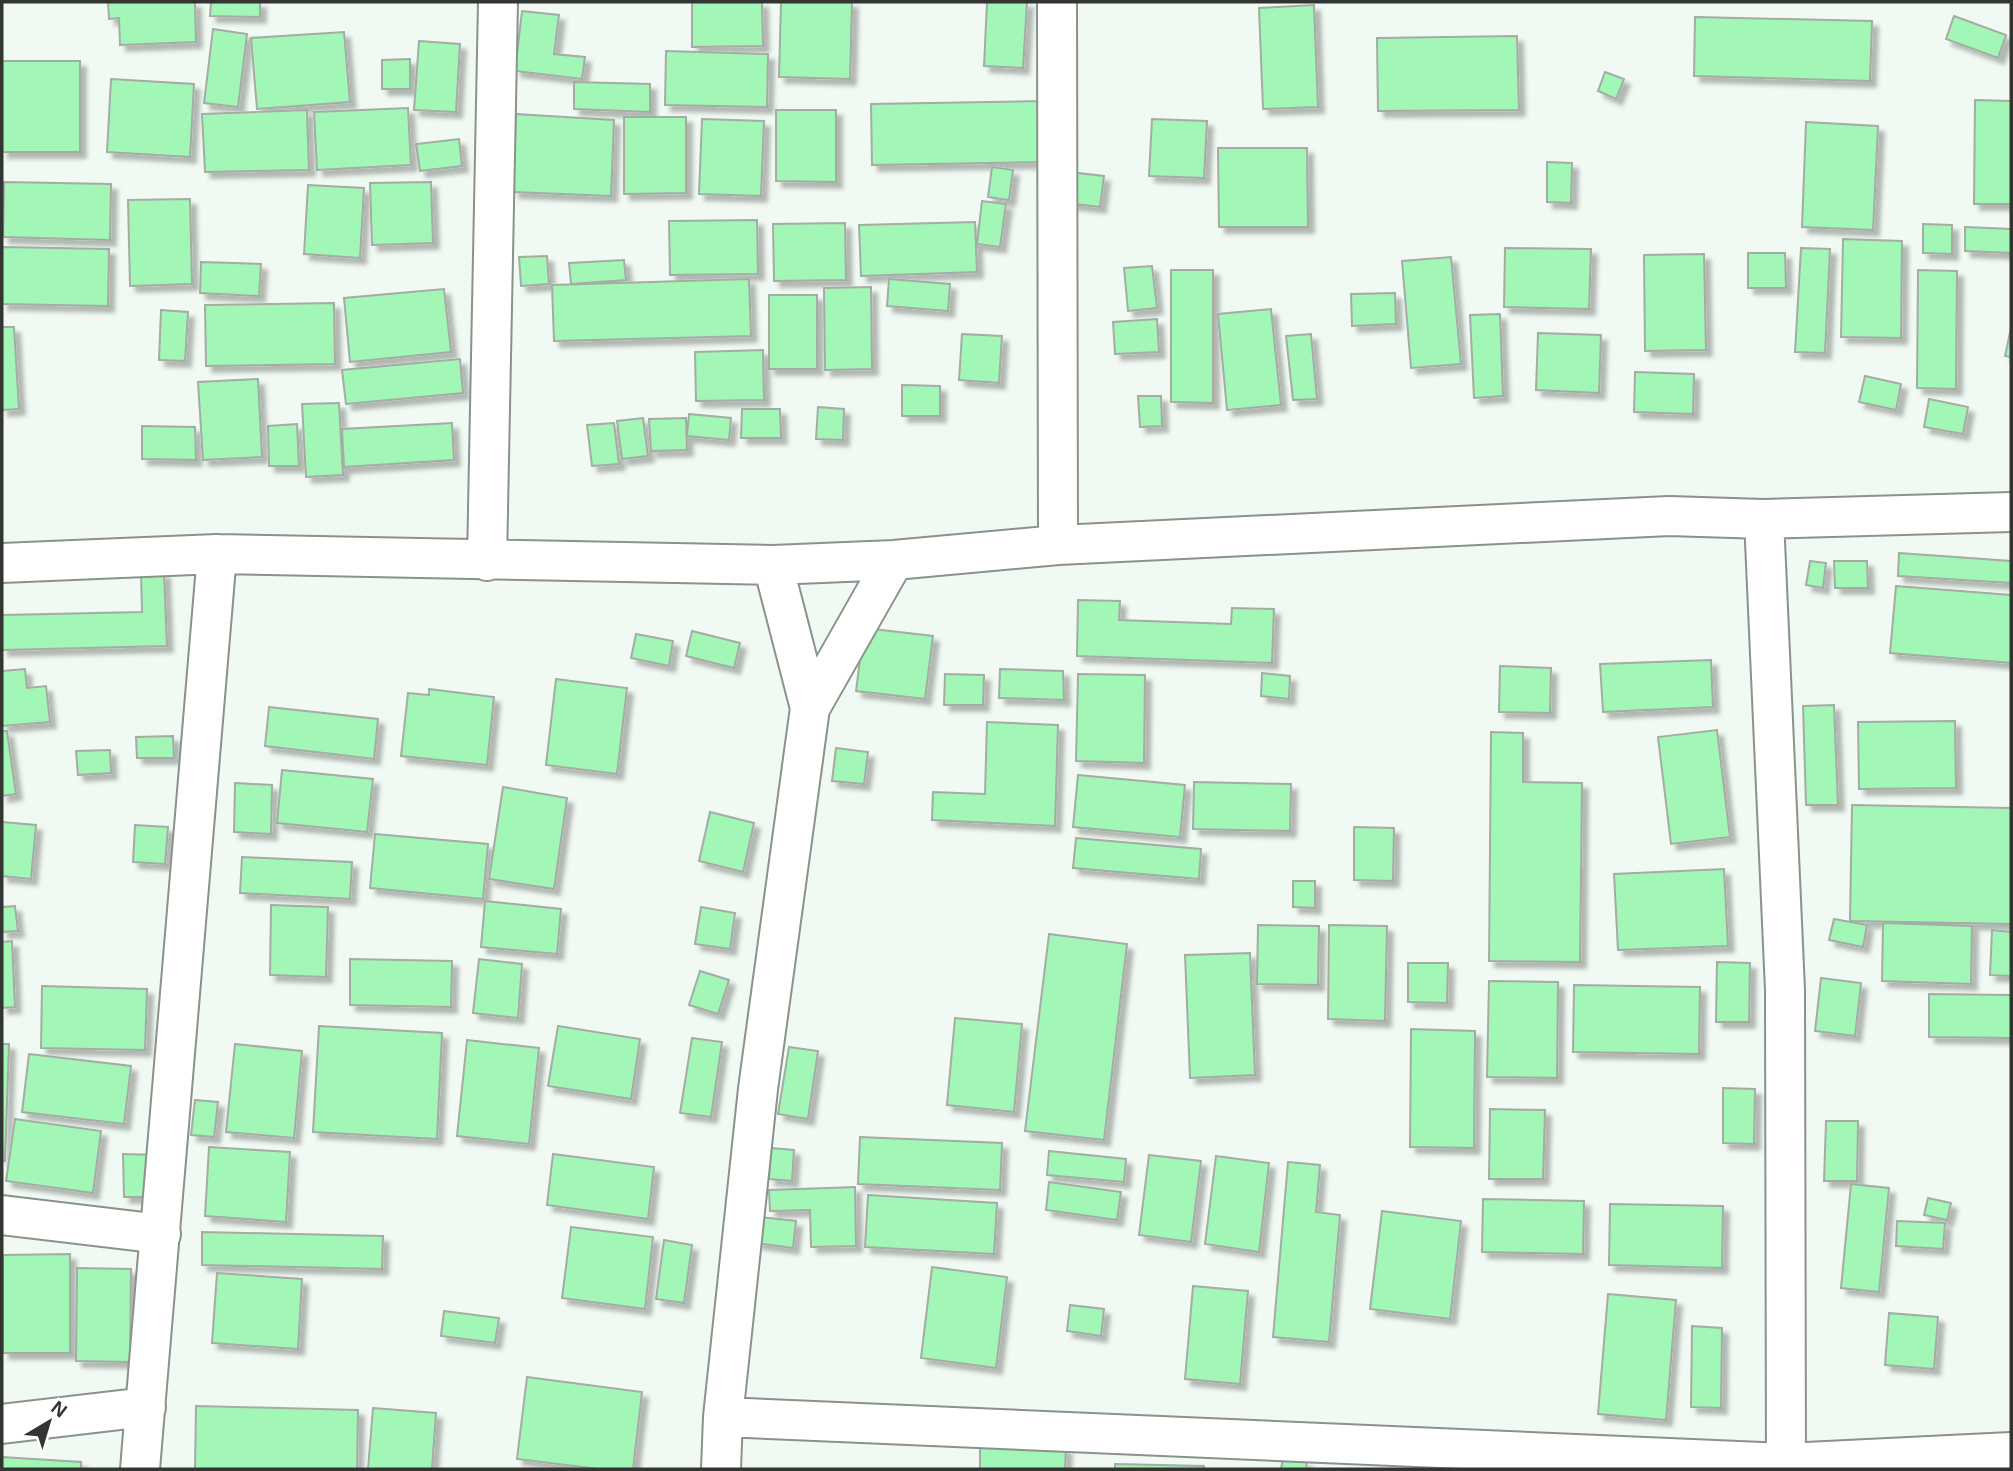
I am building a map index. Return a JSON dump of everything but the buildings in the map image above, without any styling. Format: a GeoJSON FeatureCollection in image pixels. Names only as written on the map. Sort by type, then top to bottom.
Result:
{"type":"FeatureCollection","features":[{"type":"Feature","properties":{"kind":"street"},"geometry":{"type":"LineString","coordinates":[[487,561],[498,2]]}},
{"type":"Feature","properties":{"kind":"street"},"geometry":{"type":"LineString","coordinates":[[1058,2],[1058,545]]}},
{"type":"Feature","properties":{"kind":"street"},"geometry":{"type":"LineString","coordinates":[[2,563],[218,554],[773,565],[894,560],[1058,545],[1669,516],[1764,519],[2011,512]]}},
{"type":"Feature","properties":{"kind":"street"},"geometry":{"type":"LineString","coordinates":[[1764,519],[1785,990],[1786,1466]]}},
{"type":"Feature","properties":{"kind":"street"},"geometry":{"type":"LineString","coordinates":[[140,1469],[218,554]]}},
{"type":"Feature","properties":{"kind":"street"},"geometry":{"type":"LineString","coordinates":[[721,1469],[723,1417],[758,1090],[810,708],[894,560]]}},
{"type":"Feature","properties":{"kind":"street"},"geometry":{"type":"LineString","coordinates":[[773,565],[810,708]]}},
{"type":"Feature","properties":{"kind":"street"},"geometry":{"type":"LineString","coordinates":[[2,1216],[160,1234]]}},
{"type":"Feature","properties":{"kind":"street"},"geometry":{"type":"LineString","coordinates":[[2,1424],[146,1407]]}},
{"type":"Feature","properties":{"kind":"street"},"geometry":{"type":"LineString","coordinates":[[723,1417],[1786,1466],[2011,1452]]}}]}
